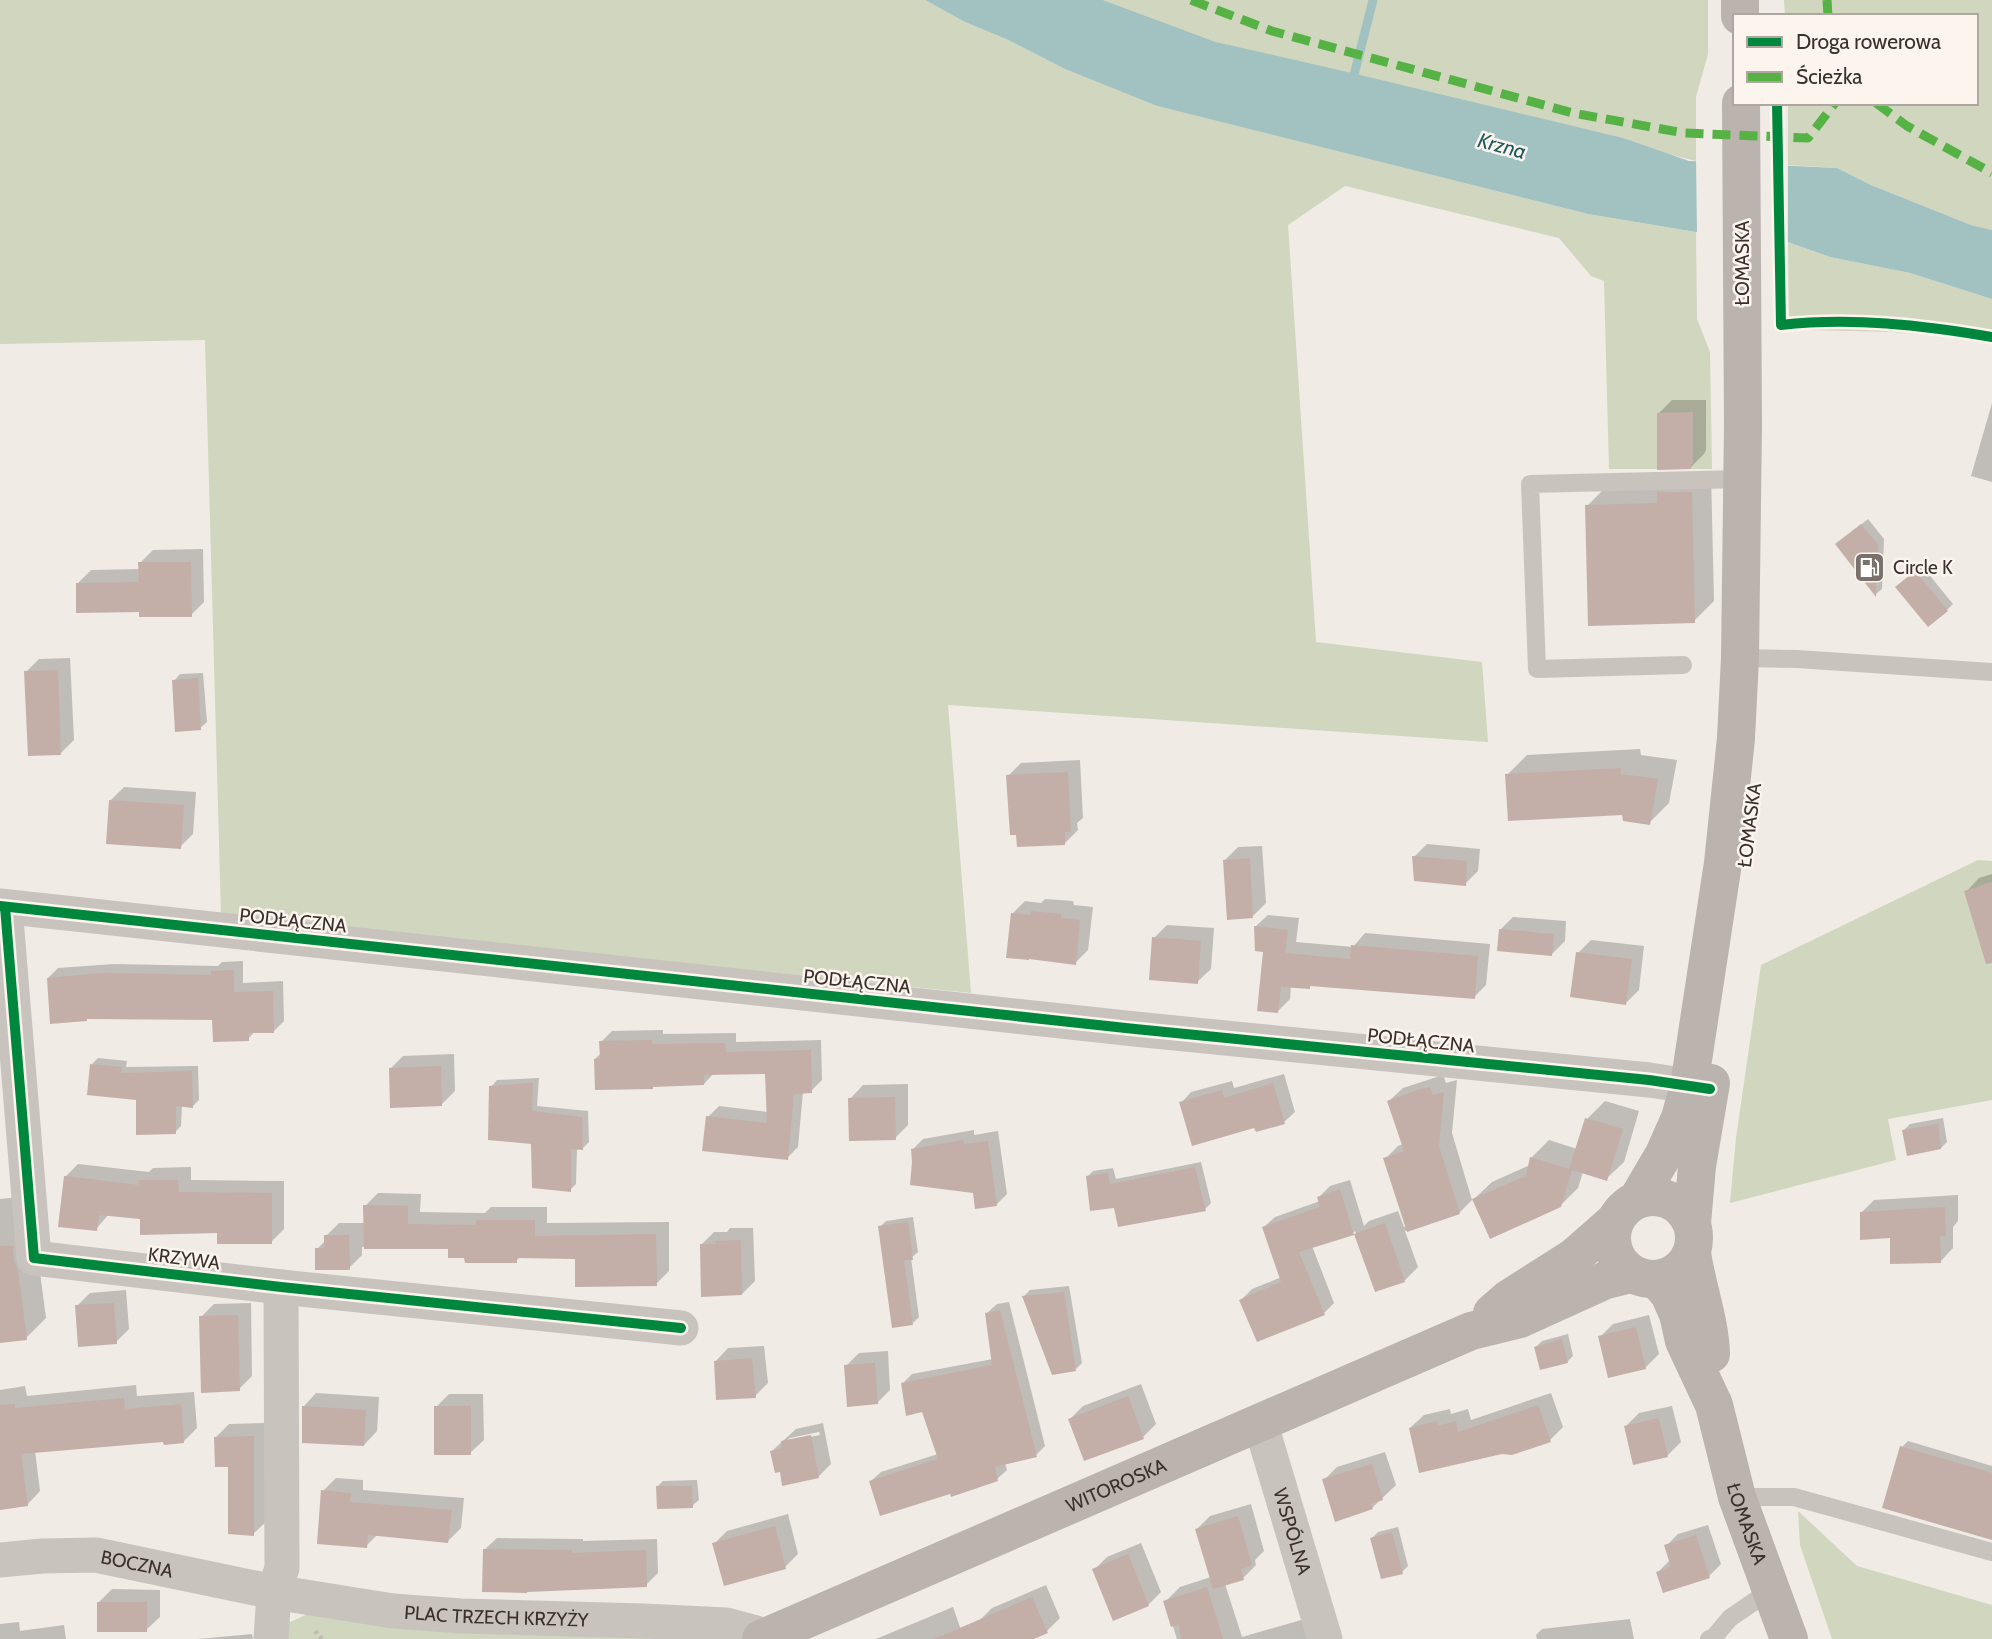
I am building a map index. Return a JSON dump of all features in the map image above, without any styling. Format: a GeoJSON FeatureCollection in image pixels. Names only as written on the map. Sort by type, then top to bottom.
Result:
{"type":"FeatureCollection","features":[{"type":"Feature","properties":{"kind":"main road","name":"ŁOMASKA"},"geometry":{"type":"LineString","coordinates":[[1741,105],[1742,479],[1750,659]]}},
{"type":"Feature","properties":{"kind":"main road","name":"ŁOMASKA"},"geometry":{"type":"LineString","coordinates":[[1743,424],[1761,555],[1750,659],[1736,738],[1699,1088],[1692,1238],[1696,1275],[1710,1335],[1714,1405],[1737,1497],[1789,1639]]}},
{"type":"Feature","properties":{"kind":"main road","name":"WITOROSKA"},"geometry":{"type":"LineString","coordinates":[[1644,1277],[1619,1262],[1612,1247],[1612,1229],[1669,1142],[1699,1088]]}},
{"type":"Feature","properties":{"kind":"main road"},"geometry":{"type":"LineString","coordinates":[[1626,1210],[1647,1197],[1670,1200],[1679,1206],[1692,1238]]}},
{"type":"Feature","properties":{"kind":"main road","name":"WITOROSKA"},"geometry":{"type":"LineString","coordinates":[[1471,1331],[1508,1299],[1574,1257],[1626,1210]]}},
{"type":"Feature","properties":{"kind":"main road","name":"WITOROSKA"},"geometry":{"type":"LineString","coordinates":[[764,1638],[1471,1331],[1520,1319],[1606,1280],[1674,1274],[1682,1268],[1692,1238]]}},
{"type":"Feature","properties":{"kind":"main road","name":"ŁOMASKA"},"geometry":{"type":"LineString","coordinates":[[1644,1277],[1668,1294],[1678,1314],[1684,1341],[1714,1405]]}},
{"type":"Feature","properties":{"kind":"street","name":"PODŁĄCZNA"},"geometry":{"type":"LineString","coordinates":[[2,906],[1121,1028],[1649,1080],[1699,1088]]}},
{"type":"Feature","properties":{"kind":"street","name":"KRZYWA"},"geometry":{"type":"LineString","coordinates":[[2,906],[34,1258],[281,1287],[681,1328]]}},
{"type":"Feature","properties":{"kind":"street"},"geometry":{"type":"LineString","coordinates":[[271,1639],[274,1592],[282,1568],[281,1287]]}},
{"type":"Feature","properties":{"kind":"street","name":"WSPÓLNA"},"geometry":{"type":"LineString","coordinates":[[1260,1422],[1325,1639]]}},
{"type":"Feature","properties":{"kind":"street","name":"BOCZNA"},"geometry":{"type":"LineString","coordinates":[[0,1560],[96,1555],[274,1592]]}},
{"type":"Feature","properties":{"kind":"street","name":"PLAC TRZECH KRZYŻY"},"geometry":{"type":"LineString","coordinates":[[274,1592],[393,1611],[461,1616],[726,1625],[764,1638]]}},
{"type":"Feature","properties":{"kind":"lane"},"geometry":{"type":"LineString","coordinates":[[1682,665],[1537,669],[1530,484],[1742,479]]}},
{"type":"Feature","properties":{"kind":"lane"},"geometry":{"type":"LineString","coordinates":[[1750,659],[1797,659],[1992,672]]}},
{"type":"Feature","properties":{"kind":"lane"},"geometry":{"type":"LineString","coordinates":[[1737,1497],[1794,1497],[1992,1552]]}},
{"type":"Feature","properties":{"kind":"lane"},"geometry":{"type":"LineString","coordinates":[[1709,1639],[1714,1637],[1730,1618],[1771,1590]]}},
{"type":"Feature","properties":{"kind":"green space"},"geometry":{"type":"Polygon","coordinates":[[[0,0],[925,0],[1065,69],[1157,106],[1588,214],[1696,232],[1697,319],[1710,352],[1712,469],[1609,469],[1604,281],[1591,276],[1559,238],[1345,186],[1288,225],[1316,642],[1482,662],[1488,742],[948,705],[971,993],[221,915],[205,340],[0,344],[0,0]]]}},
{"type":"Feature","properties":{"kind":"green space"},"geometry":{"type":"Polygon","coordinates":[[[1103,0],[1708,0],[1708,54],[1696,97],[1696,161],[1216,42],[1103,0]]]}},
{"type":"Feature","properties":{"kind":"green space"},"geometry":{"type":"Polygon","coordinates":[[[1784,0],[1992,0],[1992,230],[1971,225],[1871,185],[1837,168],[1788,165],[1788,105],[1978,105],[1978,14],[1785,14],[1784,0]]]}},
{"type":"Feature","properties":{"kind":"green space"},"geometry":{"type":"Polygon","coordinates":[[[1788,242],[1830,257],[1910,273],[1992,299],[1992,343],[1968,337],[1808,330],[1789,318],[1788,242]]]}},
{"type":"Feature","properties":{"kind":"green space"},"geometry":{"type":"Polygon","coordinates":[[[1978,860],[1992,861],[1992,1100],[1888,1119],[1896,1160],[1730,1203],[1736,1138],[1761,965],[1978,860]]]}},
{"type":"Feature","properties":{"kind":"green space"},"geometry":{"type":"Polygon","coordinates":[[[1798,1511],[1857,1566],[1992,1605],[1992,1639],[1832,1639],[1800,1545],[1798,1511]]]}},
{"type":"Feature","properties":{"kind":"green space"},"geometry":{"type":"Polygon","coordinates":[[[312,1612],[696,1639],[282,1639],[286,1624],[312,1612]]]}},
{"type":"Feature","properties":{"kind":"water","name":"Krzna"},"geometry":{"type":"Polygon","coordinates":[[[925,0],[1103,0],[1216,42],[1623,138],[1689,161],[1837,168],[1871,185],[1971,225],[1992,230],[1992,299],[1910,273],[1830,257],[1788,242],[1696,232],[1588,214],[1157,106],[1065,69],[925,0]]]}},
{"type":"Feature","properties":{"kind":"pier"},"geometry":{"type":"Polygon","coordinates":[[[1696,158],[1788,161],[1788,245],[1697,235],[1696,158]]]}},
{"type":"Feature","properties":{"kind":"building"},"geometry":{"type":"Polygon","coordinates":[[[1693,412],[1691,469],[1657,470],[1657,413],[1693,412]]]}},
{"type":"Feature","properties":{"kind":"building"},"geometry":{"type":"Polygon","coordinates":[[[1657,492],[1692,492],[1695,623],[1588,626],[1585,505],[1657,503],[1657,492]]]}},
{"type":"Feature","properties":{"kind":"building"},"geometry":{"type":"Polygon","coordinates":[[[1861,524],[1878,545],[1876,597],[1835,544],[1861,524]]]}},
{"type":"Feature","properties":{"kind":"building"},"geometry":{"type":"Polygon","coordinates":[[[138,562],[191,562],[192,617],[139,617],[139,612],[76,613],[76,583],[139,582],[138,562]]]}},
{"type":"Feature","properties":{"kind":"building"},"geometry":{"type":"Polygon","coordinates":[[[1915,571],[1948,611],[1928,627],[1895,587],[1915,571]]]}},
{"type":"Feature","properties":{"kind":"building"},"geometry":{"type":"Polygon","coordinates":[[[58,670],[61,755],[28,756],[24,671],[58,670]]]}},
{"type":"Feature","properties":{"kind":"building"},"geometry":{"type":"Polygon","coordinates":[[[198,678],[201,730],[175,732],[172,680],[198,678]]]}},
{"type":"Feature","properties":{"kind":"building"},"geometry":{"type":"Polygon","coordinates":[[[1621,768],[1621,774],[1658,779],[1650,825],[1623,821],[1622,815],[1508,821],[1505,774],[1621,768]]]}},
{"type":"Feature","properties":{"kind":"building"},"geometry":{"type":"Polygon","coordinates":[[[1068,772],[1071,832],[1065,832],[1065,845],[1017,847],[1016,835],[1010,835],[1006,775],[1068,772]]]}},
{"type":"Feature","properties":{"kind":"building"},"geometry":{"type":"Polygon","coordinates":[[[109,800],[184,805],[181,849],[106,844],[109,800]]]}},
{"type":"Feature","properties":{"kind":"building"},"geometry":{"type":"Polygon","coordinates":[[[1412,856],[1467,861],[1466,886],[1414,881],[1412,856]]]}},
{"type":"Feature","properties":{"kind":"building"},"geometry":{"type":"Polygon","coordinates":[[[1250,858],[1253,918],[1227,920],[1223,860],[1250,858]]]}},
{"type":"Feature","properties":{"kind":"building"},"geometry":{"type":"Polygon","coordinates":[[[1992,882],[1992,963],[1986,964],[1964,891],[1992,882]]]}},
{"type":"Feature","properties":{"kind":"building"},"geometry":{"type":"Polygon","coordinates":[[[1031,911],[1061,914],[1061,918],[1080,920],[1076,965],[1006,958],[1011,913],[1030,915],[1031,911]]]}},
{"type":"Feature","properties":{"kind":"building"},"geometry":{"type":"Polygon","coordinates":[[[1254,926],[1288,930],[1285,953],[1350,959],[1351,945],[1478,956],[1475,999],[1310,986],[1310,989],[1281,987],[1278,1013],[1257,1011],[1263,952],[1255,951],[1254,926]]]}},
{"type":"Feature","properties":{"kind":"building"},"geometry":{"type":"Polygon","coordinates":[[[1499,929],[1554,934],[1552,956],[1497,951],[1499,929]]]}},
{"type":"Feature","properties":{"kind":"building"},"geometry":{"type":"Polygon","coordinates":[[[1152,937],[1201,941],[1198,984],[1149,980],[1152,937]]]}},
{"type":"Feature","properties":{"kind":"building"},"geometry":{"type":"Polygon","coordinates":[[[1576,952],[1632,959],[1626,1005],[1570,997],[1576,952]]]}},
{"type":"Feature","properties":{"kind":"building"},"geometry":{"type":"Polygon","coordinates":[[[234,970],[234,992],[273,991],[274,1033],[249,1033],[249,1041],[213,1042],[212,1020],[87,1019],[50,1024],[47,978],[103,973],[211,975],[211,971],[234,970]]]}},
{"type":"Feature","properties":{"kind":"building"},"geometry":{"type":"Polygon","coordinates":[[[652,1040],[652,1044],[725,1043],[726,1052],[811,1050],[812,1093],[794,1094],[788,1160],[702,1151],[706,1116],[767,1123],[765,1074],[704,1075],[704,1085],[595,1090],[594,1059],[600,1058],[599,1041],[652,1040]]]}},
{"type":"Feature","properties":{"kind":"building"},"geometry":{"type":"Polygon","coordinates":[[[90,1064],[122,1067],[121,1073],[192,1071],[193,1108],[176,1106],[176,1134],[136,1135],[136,1100],[87,1095],[90,1064]]]}},
{"type":"Feature","properties":{"kind":"building"},"geometry":{"type":"Polygon","coordinates":[[[441,1066],[442,1106],[390,1108],[389,1068],[441,1066]]]}},
{"type":"Feature","properties":{"kind":"building"},"geometry":{"type":"Polygon","coordinates":[[[533,1083],[532,1111],[582,1117],[583,1150],[571,1149],[571,1192],[532,1188],[531,1144],[488,1140],[489,1086],[533,1083]]]}},
{"type":"Feature","properties":{"kind":"building"},"geometry":{"type":"Polygon","coordinates":[[[1273,1083],[1285,1124],[1256,1132],[1254,1128],[1192,1146],[1179,1102],[1222,1090],[1224,1098],[1273,1083]]]}},
{"type":"Feature","properties":{"kind":"building"},"geometry":{"type":"Polygon","coordinates":[[[1430,1087],[1433,1095],[1444,1092],[1439,1146],[1460,1214],[1407,1232],[1383,1158],[1404,1151],[1387,1101],[1430,1087]]]}},
{"type":"Feature","properties":{"kind":"building"},"geometry":{"type":"Polygon","coordinates":[[[895,1097],[896,1140],[849,1141],[848,1098],[895,1097]]]}},
{"type":"Feature","properties":{"kind":"building"},"geometry":{"type":"Polygon","coordinates":[[[1585,1118],[1623,1129],[1607,1181],[1572,1170],[1561,1207],[1490,1239],[1472,1199],[1526,1176],[1530,1157],[1569,1169],[1585,1118]]]}},
{"type":"Feature","properties":{"kind":"building"},"geometry":{"type":"Polygon","coordinates":[[[1938,1124],[1941,1149],[1907,1156],[1902,1130],[1938,1124]]]}},
{"type":"Feature","properties":{"kind":"building"},"geometry":{"type":"Polygon","coordinates":[[[963,1140],[964,1144],[988,1141],[997,1206],[975,1209],[973,1193],[910,1185],[911,1149],[963,1140]]]}},
{"type":"Feature","properties":{"kind":"building"},"geometry":{"type":"Polygon","coordinates":[[[1195,1167],[1206,1211],[1118,1227],[1114,1208],[1090,1211],[1086,1176],[1108,1173],[1110,1184],[1195,1167]]]}},
{"type":"Feature","properties":{"kind":"building"},"geometry":{"type":"Polygon","coordinates":[[[64,1176],[139,1185],[138,1180],[178,1180],[179,1192],[272,1193],[272,1244],[217,1244],[217,1233],[140,1235],[140,1219],[99,1215],[97,1231],[58,1227],[64,1176]]]}},
{"type":"Feature","properties":{"kind":"building"},"geometry":{"type":"Polygon","coordinates":[[[1340,1189],[1354,1235],[1299,1252],[1325,1315],[1257,1342],[1239,1300],[1281,1282],[1262,1227],[1320,1207],[1317,1197],[1340,1189]]]}},
{"type":"Feature","properties":{"kind":"building"},"geometry":{"type":"Polygon","coordinates":[[[363,1205],[408,1206],[408,1224],[476,1225],[476,1220],[535,1220],[535,1236],[656,1234],[657,1286],[575,1287],[575,1259],[517,1258],[517,1263],[465,1263],[464,1258],[448,1258],[448,1249],[364,1249],[363,1205]]]}},
{"type":"Feature","properties":{"kind":"building"},"geometry":{"type":"Polygon","coordinates":[[[1945,1207],[1946,1236],[1940,1236],[1941,1263],[1890,1264],[1890,1238],[1860,1240],[1860,1212],[1945,1207]]]}},
{"type":"Feature","properties":{"kind":"building"},"geometry":{"type":"Polygon","coordinates":[[[908,1222],[913,1260],[904,1260],[913,1325],[892,1328],[878,1226],[908,1222]]]}},
{"type":"Feature","properties":{"kind":"building"},"geometry":{"type":"Polygon","coordinates":[[[1385,1223],[1405,1282],[1375,1292],[1354,1234],[1385,1223]]]}},
{"type":"Feature","properties":{"kind":"building"},"geometry":{"type":"Polygon","coordinates":[[[324,1235],[349,1235],[350,1270],[315,1270],[315,1248],[324,1248],[324,1235]]]}},
{"type":"Feature","properties":{"kind":"building"},"geometry":{"type":"Polygon","coordinates":[[[741,1240],[742,1295],[701,1297],[700,1244],[741,1240]]]}},
{"type":"Feature","properties":{"kind":"building"},"geometry":{"type":"Polygon","coordinates":[[[0,1246],[13,1246],[27,1340],[0,1343],[0,1246]]]}},
{"type":"Feature","properties":{"kind":"building"},"geometry":{"type":"Polygon","coordinates":[[[1064,1292],[1076,1371],[1052,1375],[1022,1296],[1064,1292]]]}},
{"type":"Feature","properties":{"kind":"building"},"geometry":{"type":"Polygon","coordinates":[[[114,1303],[117,1344],[78,1347],[75,1305],[114,1303]]]}},
{"type":"Feature","properties":{"kind":"building"},"geometry":{"type":"Polygon","coordinates":[[[1000,1310],[1037,1457],[995,1467],[998,1481],[880,1516],[869,1481],[938,1459],[922,1412],[906,1416],[901,1383],[992,1365],[985,1313],[1000,1310]]]}},
{"type":"Feature","properties":{"kind":"building"},"geometry":{"type":"Polygon","coordinates":[[[238,1315],[240,1391],[201,1393],[199,1316],[238,1315]]]}},
{"type":"Feature","properties":{"kind":"building"},"geometry":{"type":"Polygon","coordinates":[[[1636,1327],[1646,1369],[1608,1378],[1598,1336],[1636,1327]]]}},
{"type":"Feature","properties":{"kind":"building"},"geometry":{"type":"Polygon","coordinates":[[[1562,1339],[1568,1363],[1540,1370],[1534,1347],[1562,1339]]]}},
{"type":"Feature","properties":{"kind":"building"},"geometry":{"type":"Polygon","coordinates":[[[752,1358],[756,1398],[716,1400],[714,1361],[752,1358]]]}},
{"type":"Feature","properties":{"kind":"building"},"geometry":{"type":"Polygon","coordinates":[[[875,1363],[878,1404],[847,1407],[844,1365],[875,1363]]]}},
{"type":"Feature","properties":{"kind":"building"},"geometry":{"type":"Polygon","coordinates":[[[1128,1396],[1144,1439],[1084,1461],[1068,1419],[1128,1396]]]}},
{"type":"Feature","properties":{"kind":"building"},"geometry":{"type":"Polygon","coordinates":[[[124,1398],[125,1409],[181,1404],[184,1443],[164,1445],[163,1442],[21,1454],[28,1506],[0,1510],[0,1405],[15,1404],[15,1408],[124,1398]]]}},
{"type":"Feature","properties":{"kind":"building"},"geometry":{"type":"Polygon","coordinates":[[[1538,1405],[1551,1442],[1512,1455],[1502,1454],[1419,1473],[1409,1428],[1437,1421],[1438,1426],[1456,1421],[1458,1432],[1538,1405]]]}},
{"type":"Feature","properties":{"kind":"building"},"geometry":{"type":"Polygon","coordinates":[[[302,1406],[366,1410],[364,1446],[302,1443],[302,1406]]]}},
{"type":"Feature","properties":{"kind":"building"},"geometry":{"type":"Polygon","coordinates":[[[434,1406],[471,1406],[471,1455],[434,1455],[434,1406]]]}},
{"type":"Feature","properties":{"kind":"building"},"geometry":{"type":"Polygon","coordinates":[[[1659,1418],[1668,1457],[1633,1465],[1624,1426],[1659,1418]]]}},
{"type":"Feature","properties":{"kind":"building"},"geometry":{"type":"Polygon","coordinates":[[[811,1435],[819,1478],[782,1486],[780,1472],[775,1473],[770,1451],[782,1448],[781,1441],[811,1435]]]}},
{"type":"Feature","properties":{"kind":"building"},"geometry":{"type":"Polygon","coordinates":[[[254,1436],[254,1536],[228,1534],[228,1467],[215,1467],[214,1437],[254,1436]]]}},
{"type":"Feature","properties":{"kind":"building"},"geometry":{"type":"Polygon","coordinates":[[[1900,1446],[1992,1473],[1992,1540],[1882,1508],[1900,1446]]]}},
{"type":"Feature","properties":{"kind":"building"},"geometry":{"type":"Polygon","coordinates":[[[1372,1464],[1383,1500],[1371,1504],[1373,1509],[1335,1522],[1322,1479],[1372,1464]]]}},
{"type":"Feature","properties":{"kind":"building"},"geometry":{"type":"Polygon","coordinates":[[[656,1486],[692,1486],[693,1508],[657,1509],[656,1486]]]}},
{"type":"Feature","properties":{"kind":"building"},"geometry":{"type":"Polygon","coordinates":[[[321,1490],[351,1493],[350,1502],[452,1510],[448,1543],[368,1535],[367,1548],[317,1544],[321,1490]]]}},
{"type":"Feature","properties":{"kind":"building"},"geometry":{"type":"Polygon","coordinates":[[[1238,1516],[1252,1565],[1241,1569],[1244,1580],[1213,1589],[1195,1529],[1238,1516]]]}},
{"type":"Feature","properties":{"kind":"building"},"geometry":{"type":"Polygon","coordinates":[[[775,1526],[786,1569],[724,1586],[712,1543],[775,1526]]]}},
{"type":"Feature","properties":{"kind":"building"},"geometry":{"type":"Polygon","coordinates":[[[1392,1532],[1403,1574],[1381,1579],[1370,1538],[1392,1532]]]}},
{"type":"Feature","properties":{"kind":"building"},"geometry":{"type":"Polygon","coordinates":[[[1696,1535],[1710,1578],[1663,1593],[1656,1572],[1671,1567],[1664,1545],[1696,1535]]]}},
{"type":"Feature","properties":{"kind":"building"},"geometry":{"type":"Polygon","coordinates":[[[483,1549],[572,1550],[572,1553],[646,1550],[647,1587],[527,1593],[482,1592],[483,1549]]]}},
{"type":"Feature","properties":{"kind":"building"},"geometry":{"type":"Polygon","coordinates":[[[1128,1554],[1149,1606],[1113,1621],[1092,1569],[1128,1554]]]}},
{"type":"Feature","properties":{"kind":"building"},"geometry":{"type":"Polygon","coordinates":[[[1207,1587],[1223,1639],[1181,1639],[1179,1624],[1171,1627],[1163,1601],[1207,1587]]]}},
{"type":"Feature","properties":{"kind":"building"},"geometry":{"type":"Polygon","coordinates":[[[1032,1597],[1048,1633],[1034,1639],[934,1639],[1032,1597]]]}},
{"type":"Feature","properties":{"kind":"building"},"geometry":{"type":"Polygon","coordinates":[[[97,1602],[147,1602],[147,1632],[97,1632],[97,1602]]]}},
{"type":"Feature","properties":{"kind":"waterway"},"geometry":{"type":"LineString","coordinates":[[1352,83],[1373,0]]}},
{"type":"Feature","properties":{"kind":"marked path"},"geometry":{"type":"LineString","coordinates":[[1191,0],[1272,31],[1573,113],[1684,133],[1808,138],[1833,105]]}},
{"type":"Feature","properties":{"kind":"marked path"},"geometry":{"type":"LineString","coordinates":[[1827,0],[1828,14]]}},
{"type":"Feature","properties":{"kind":"marked path"},"geometry":{"type":"LineString","coordinates":[[1879,105],[1907,126],[1992,173]]}},
{"type":"Feature","properties":{"kind":"cycle path"},"geometry":{"type":"LineString","coordinates":[[1777,105],[1781,325],[1860,322],[1992,337]]}},
{"type":"Feature","properties":{"kind":"cycle path"},"geometry":{"type":"LineString","coordinates":[[0,906],[1135,1029],[1649,1080],[1710,1089]]}},
{"type":"Feature","properties":{"kind":"cycle path"},"geometry":{"type":"LineString","coordinates":[[5,907],[34,1258],[281,1287],[681,1328]]}},
{"type":"Feature","properties":{"kind":"place","name":"Circle K"},"geometry":{"type":"Point","coordinates":[1870,567]}}]}
